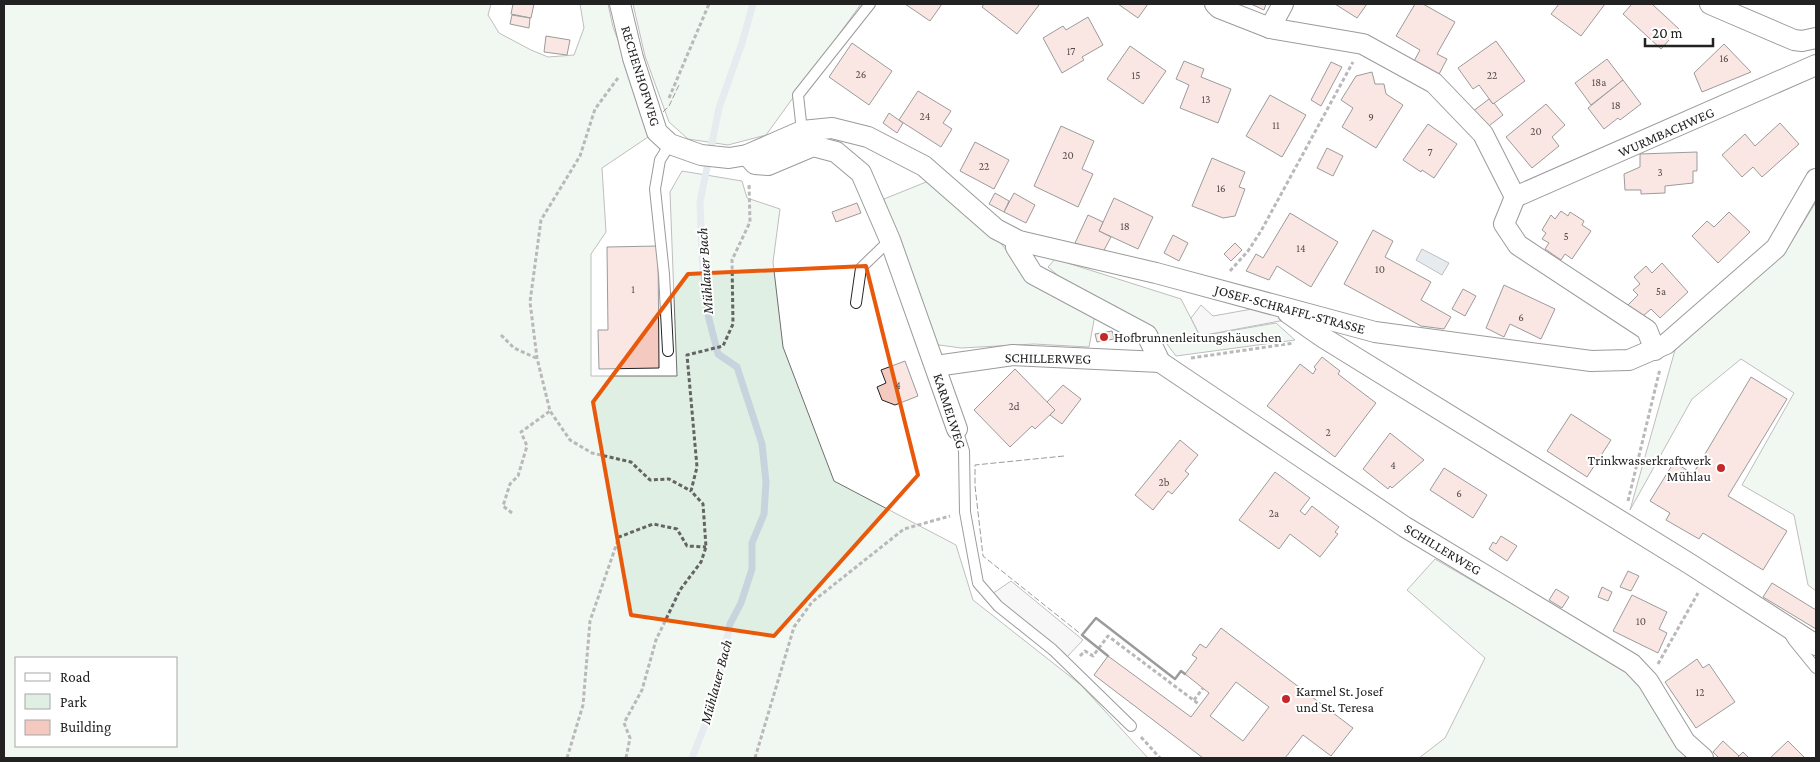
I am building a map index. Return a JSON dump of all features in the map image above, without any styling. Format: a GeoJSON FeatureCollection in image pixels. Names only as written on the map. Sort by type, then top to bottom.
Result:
{"type":"FeatureCollection","features":[{"type":"Feature","properties":{"kind":"street","name":"RECHENHOFWEG"},"geometry":{"type":"LineString","coordinates":[[620,4],[633,58],[664,138]]}},
{"type":"Feature","properties":{"kind":"street"},"geometry":{"type":"LineString","coordinates":[[1214,4],[1219,8],[1270,28],[1363,44],[1434,83],[1483,134],[1515,197],[1504,224],[1518,246],[1647,330],[1660,347]]}},
{"type":"Feature","properties":{"kind":"street"},"geometry":{"type":"LineString","coordinates":[[1270,28],[1283,4]]}},
{"type":"Feature","properties":{"kind":"street"},"geometry":{"type":"LineString","coordinates":[[1710,4],[1794,40],[1802,41],[1816,38]]}},
{"type":"Feature","properties":{"kind":"street","name":"WURMBACHWEG"},"geometry":{"type":"LineString","coordinates":[[1515,197],[1816,65]]}},
{"type":"Feature","properties":{"kind":"street","name":"JOSEF-SCHRAFFL-STRASSE"},"geometry":{"type":"LineString","coordinates":[[738,157],[802,131],[832,128],[868,137],[924,166],[996,230],[1018,241],[1156,272],[1375,332],[1591,361],[1629,360],[1660,347],[1776,248],[1816,179]]}},
{"type":"Feature","properties":{"kind":"street"},"geometry":{"type":"LineString","coordinates":[[664,138],[701,155],[738,157]]}},
{"type":"Feature","properties":{"kind":"street","name":"KARMELWEG"},"geometry":{"type":"LineString","coordinates":[[738,157],[756,164],[768,165],[813,146],[836,152],[861,173],[890,240],[957,429]]}},
{"type":"Feature","properties":{"kind":"street"},"geometry":{"type":"LineString","coordinates":[[1018,241],[1016,247],[1033,274],[1147,334],[1160,362]]}},
{"type":"Feature","properties":{"kind":"street"},"geometry":{"type":"LineString","coordinates":[[1276,305],[1324,338],[1690,564],[1816,645]]}},
{"type":"Feature","properties":{"kind":"street","name":"SCHILLERWEG"},"geometry":{"type":"LineString","coordinates":[[936,366],[1013,355],[1160,362],[1405,526],[1632,664],[1648,681],[1685,742],[1702,758]]}},
{"type":"Feature","properties":{"kind":"lane"},"geometry":{"type":"LineString","coordinates":[[802,131],[798,96],[870,4]]}},
{"type":"Feature","properties":{"kind":"lane"},"geometry":{"type":"LineString","coordinates":[[664,138],[655,188],[664,274],[668,351]]}},
{"type":"Feature","properties":{"kind":"lane"},"geometry":{"type":"LineString","coordinates":[[856,303],[861,268],[890,240]]}},
{"type":"Feature","properties":{"kind":"lane","name":"KARMELWEG"},"geometry":{"type":"LineString","coordinates":[[957,429],[964,451],[965,512],[978,583],[998,606],[1053,650],[1131,726]]}},
{"type":"Feature","properties":{"kind":"lane"},"geometry":{"type":"LineString","coordinates":[[1785,625],[1794,641],[1816,668]]}},
{"type":"Feature","properties":{"kind":"path"},"geometry":{"type":"LineString","coordinates":[[664,138],[663,112],[709,4]]}},
{"type":"Feature","properties":{"kind":"path"},"geometry":{"type":"LineString","coordinates":[[1214,288],[1248,251],[1261,231],[1363,44]]}},
{"type":"Feature","properties":{"kind":"path"},"geometry":{"type":"LineString","coordinates":[[626,758],[630,738],[624,723],[642,690],[656,640],[680,590],[701,562],[706,547],[703,504],[691,492],[669,479],[650,480],[631,462],[592,453],[570,440],[550,411],[537,358],[530,302],[541,220],[580,156],[595,109],[633,58]]}},
{"type":"Feature","properties":{"kind":"path"},"geometry":{"type":"LineString","coordinates":[[691,492],[697,467],[687,355],[723,346],[733,324],[732,260],[750,222],[738,157]]}},
{"type":"Feature","properties":{"kind":"path"},"geometry":{"type":"LineString","coordinates":[[501,336],[514,348],[537,358]]}},
{"type":"Feature","properties":{"kind":"path"},"geometry":{"type":"LineString","coordinates":[[1160,362],[1324,338]]}},
{"type":"Feature","properties":{"kind":"path"},"geometry":{"type":"LineString","coordinates":[[1623,523],[1660,347]]}},
{"type":"Feature","properties":{"kind":"path"},"geometry":{"type":"LineString","coordinates":[[512,513],[503,506],[510,484],[518,476],[527,446],[521,432],[550,411]]}},
{"type":"Feature","properties":{"kind":"path"},"geometry":{"type":"LineString","coordinates":[[755,758],[794,627],[812,602],[904,528],[965,512]]}},
{"type":"Feature","properties":{"kind":"path"},"geometry":{"type":"LineString","coordinates":[[567,758],[583,705],[590,621],[619,537],[653,524],[677,529],[687,546],[706,547]]}},
{"type":"Feature","properties":{"kind":"path"},"geometry":{"type":"LineString","coordinates":[[1648,681],[1690,611]]}},
{"type":"Feature","properties":{"kind":"path"},"geometry":{"type":"LineString","coordinates":[[1099,648],[1108,636],[1200,705]]}},
{"type":"Feature","properties":{"kind":"path"},"geometry":{"type":"LineString","coordinates":[[1194,700],[1203,688]]}},
{"type":"Feature","properties":{"kind":"path"},"geometry":{"type":"LineString","coordinates":[[1131,726],[1160,758]]}},
{"type":"Feature","properties":{"kind":"highlighted area"},"geometry":{"type":"Polygon","coordinates":[[[866,266],[918,475],[774,636],[631,615],[593,402],[688,274],[866,266]]]}},
{"type":"Feature","properties":{"kind":"green space"},"geometry":{"type":"Polygon","coordinates":[[[4,4],[491,4],[488,15],[499,33],[548,57],[574,55],[584,28],[580,4],[608,4],[613,27],[654,133],[602,168],[606,232],[591,254],[591,376],[677,376],[670,192],[682,171],[742,181],[747,198],[780,209],[773,262],[783,347],[834,481],[956,545],[973,600],[1081,685],[1148,758],[4,758],[4,4]]]}},
{"type":"Feature","properties":{"kind":"green space"},"geometry":{"type":"Polygon","coordinates":[[[633,4],[861,4],[766,135],[728,145],[688,139],[669,122],[645,56],[633,4]]]}},
{"type":"Feature","properties":{"kind":"green space"},"geometry":{"type":"Polygon","coordinates":[[[931,180],[995,235],[1025,276],[1095,315],[1089,347],[1034,344],[961,348],[932,344],[904,266],[884,199],[931,180]]]}},
{"type":"Feature","properties":{"kind":"green space"},"geometry":{"type":"Polygon","coordinates":[[[1816,202],[1816,591],[1808,585],[1794,515],[1742,485],[1794,393],[1741,359],[1692,399],[1630,510],[1677,343],[1787,249],[1816,202]]]}},
{"type":"Feature","properties":{"kind":"green space"},"geometry":{"type":"Polygon","coordinates":[[[1055,259],[1181,299],[1200,336],[1276,323],[1295,340],[1176,356],[1164,340],[1117,307],[1069,285],[1048,267],[1055,259]]]}},
{"type":"Feature","properties":{"kind":"green space"},"geometry":{"type":"Polygon","coordinates":[[[1435,559],[1639,678],[1698,758],[1419,758],[1445,738],[1485,658],[1407,590],[1435,559]]]}},
{"type":"Feature","properties":{"kind":"shaded area"},"geometry":{"type":"Polygon","coordinates":[[[1422,249],[1449,263],[1442,275],[1416,260],[1422,249]]]}},
{"type":"Feature","properties":{"kind":"shaded area"},"geometry":{"type":"Polygon","coordinates":[[[1201,305],[1213,316],[1269,306],[1285,320],[1200,336],[1191,318],[1201,305]]]}},
{"type":"Feature","properties":{"kind":"shaded area"},"geometry":{"type":"Polygon","coordinates":[[[1011,581],[1083,640],[1064,660],[989,596],[1011,581]]]}},
{"type":"Feature","properties":{"kind":"building"},"geometry":{"type":"Polygon","coordinates":[[[513,4],[534,4],[531,18],[511,14],[513,4]]]}},
{"type":"Feature","properties":{"kind":"building"},"geometry":{"type":"Polygon","coordinates":[[[905,4],[942,4],[930,21],[905,4]]]}},
{"type":"Feature","properties":{"kind":"building"},"geometry":{"type":"Polygon","coordinates":[[[984,4],[1039,5],[1017,34],[982,7],[984,4]]]}},
{"type":"Feature","properties":{"kind":"building"},"geometry":{"type":"Polygon","coordinates":[[[1118,4],[1148,4],[1138,18],[1118,4]]]}},
{"type":"Feature","properties":{"kind":"building"},"geometry":{"type":"Polygon","coordinates":[[[1251,4],[1266,4],[1264,10],[1251,4]]]}},
{"type":"Feature","properties":{"kind":"building"},"geometry":{"type":"Polygon","coordinates":[[[1335,4],[1367,4],[1357,18],[1335,4]]]}},
{"type":"Feature","properties":{"kind":"building"},"geometry":{"type":"Polygon","coordinates":[[[1415,4],[1423,4],[1455,22],[1437,54],[1447,59],[1437,78],[1413,63],[1420,50],[1396,36],[1415,4]]]}},
{"type":"Feature","properties":{"kind":"building"},"geometry":{"type":"Polygon","coordinates":[[[1559,4],[1605,4],[1581,36],[1551,14],[1559,4]]]}},
{"type":"Feature","properties":{"kind":"building"},"geometry":{"type":"Polygon","coordinates":[[[1632,4],[1652,4],[1679,29],[1661,49],[1623,14],[1632,4]]]}},
{"type":"Feature","properties":{"kind":"building"},"geometry":{"type":"Polygon","coordinates":[[[512,15],[530,18],[529,28],[510,24],[512,15]]]}},
{"type":"Feature","properties":{"kind":"building"},"geometry":{"type":"Polygon","coordinates":[[[1088,17],[1103,45],[1082,57],[1084,60],[1062,73],[1043,38],[1063,26],[1066,30],[1088,17]]]}},
{"type":"Feature","properties":{"kind":"building"},"geometry":{"type":"Polygon","coordinates":[[[546,36],[570,40],[567,55],[544,52],[546,36]]]}},
{"type":"Feature","properties":{"kind":"building"},"geometry":{"type":"Polygon","coordinates":[[[1496,41],[1525,81],[1493,104],[1479,85],[1473,89],[1458,68],[1496,41]]]}},
{"type":"Feature","properties":{"kind":"building"},"geometry":{"type":"Polygon","coordinates":[[[852,43],[892,71],[869,105],[829,77],[852,43]]]}},
{"type":"Feature","properties":{"kind":"building"},"geometry":{"type":"Polygon","coordinates":[[[1724,44],[1751,72],[1702,92],[1694,73],[1724,44]]]}},
{"type":"Feature","properties":{"kind":"building"},"geometry":{"type":"Polygon","coordinates":[[[1130,46],[1166,71],[1143,104],[1107,79],[1130,46]]]}},
{"type":"Feature","properties":{"kind":"building"},"geometry":{"type":"Polygon","coordinates":[[[1607,59],[1623,80],[1591,105],[1575,83],[1607,59]]]}},
{"type":"Feature","properties":{"kind":"building"},"geometry":{"type":"Polygon","coordinates":[[[1184,61],[1204,69],[1201,77],[1231,89],[1218,123],[1180,108],[1189,85],[1176,79],[1184,61]]]}},
{"type":"Feature","properties":{"kind":"building"},"geometry":{"type":"Polygon","coordinates":[[[1331,62],[1342,67],[1321,106],[1311,100],[1331,62]]]}},
{"type":"Feature","properties":{"kind":"building"},"geometry":{"type":"Polygon","coordinates":[[[1372,72],[1375,84],[1384,84],[1386,94],[1403,105],[1376,148],[1342,127],[1353,108],[1341,100],[1356,76],[1372,72]]]}},
{"type":"Feature","properties":{"kind":"building"},"geometry":{"type":"Polygon","coordinates":[[[1623,80],[1641,104],[1620,120],[1618,118],[1604,129],[1588,108],[1623,80]]]}},
{"type":"Feature","properties":{"kind":"building"},"geometry":{"type":"Polygon","coordinates":[[[918,91],[951,111],[943,123],[952,129],[941,147],[899,120],[918,91]]]}},
{"type":"Feature","properties":{"kind":"building"},"geometry":{"type":"Polygon","coordinates":[[[1270,95],[1306,115],[1282,157],[1246,136],[1270,95]]]}},
{"type":"Feature","properties":{"kind":"building"},"geometry":{"type":"Polygon","coordinates":[[[1489,99],[1503,115],[1485,129],[1472,112],[1489,99]]]}},
{"type":"Feature","properties":{"kind":"building"},"geometry":{"type":"Polygon","coordinates":[[[1546,104],[1565,125],[1552,137],[1559,146],[1532,168],[1506,137],[1546,104]]]}},
{"type":"Feature","properties":{"kind":"building"},"geometry":{"type":"Polygon","coordinates":[[[889,113],[903,123],[897,133],[883,123],[889,113]]]}},
{"type":"Feature","properties":{"kind":"building"},"geometry":{"type":"Polygon","coordinates":[[[1780,123],[1799,144],[1762,177],[1753,167],[1742,177],[1722,155],[1745,134],[1755,146],[1780,123]]]}},
{"type":"Feature","properties":{"kind":"building"},"geometry":{"type":"Polygon","coordinates":[[[1428,124],[1457,144],[1434,178],[1403,160],[1428,124]]]}},
{"type":"Feature","properties":{"kind":"building"},"geometry":{"type":"Polygon","coordinates":[[[1061,126],[1094,141],[1082,169],[1093,174],[1078,207],[1034,186],[1061,126]]]}},
{"type":"Feature","properties":{"kind":"building"},"geometry":{"type":"Polygon","coordinates":[[[975,142],[1009,160],[994,189],[960,171],[975,142]]]}},
{"type":"Feature","properties":{"kind":"building"},"geometry":{"type":"Polygon","coordinates":[[[1327,148],[1343,156],[1333,176],[1317,168],[1327,148]]]}},
{"type":"Feature","properties":{"kind":"building"},"geometry":{"type":"Polygon","coordinates":[[[1697,152],[1697,171],[1693,171],[1693,183],[1665,186],[1665,193],[1641,194],[1641,190],[1625,190],[1624,174],[1640,167],[1640,154],[1697,152]]]}},
{"type":"Feature","properties":{"kind":"building"},"geometry":{"type":"Polygon","coordinates":[[[1212,158],[1245,172],[1239,187],[1245,189],[1235,216],[1223,218],[1192,206],[1212,158]]]}},
{"type":"Feature","properties":{"kind":"building"},"geometry":{"type":"Polygon","coordinates":[[[995,193],[1009,201],[1004,212],[989,204],[995,193]]]}},
{"type":"Feature","properties":{"kind":"building"},"geometry":{"type":"Polygon","coordinates":[[[1014,193],[1035,205],[1026,223],[1004,212],[1014,193]]]}},
{"type":"Feature","properties":{"kind":"building"},"geometry":{"type":"Polygon","coordinates":[[[1114,198],[1153,217],[1138,249],[1099,231],[1114,198]]]}},
{"type":"Feature","properties":{"kind":"building"},"geometry":{"type":"Polygon","coordinates":[[[857,203],[861,213],[836,222],[832,212],[857,203]]]}},
{"type":"Feature","properties":{"kind":"building"},"geometry":{"type":"Polygon","coordinates":[[[1561,211],[1568,216],[1570,212],[1584,221],[1582,225],[1591,231],[1572,259],[1565,254],[1561,260],[1545,249],[1549,243],[1542,239],[1546,233],[1542,230],[1551,215],[1555,219],[1561,211]]]}},
{"type":"Feature","properties":{"kind":"building"},"geometry":{"type":"Polygon","coordinates":[[[1729,212],[1750,232],[1718,263],[1692,236],[1707,221],[1714,227],[1729,212]]]}},
{"type":"Feature","properties":{"kind":"building"},"geometry":{"type":"Polygon","coordinates":[[[1290,213],[1338,242],[1311,287],[1277,266],[1269,280],[1246,271],[1256,254],[1263,258],[1290,213]]]}},
{"type":"Feature","properties":{"kind":"building"},"geometry":{"type":"Polygon","coordinates":[[[1088,215],[1103,222],[1099,231],[1111,237],[1103,252],[1075,243],[1088,215]]]}},
{"type":"Feature","properties":{"kind":"building"},"geometry":{"type":"Polygon","coordinates":[[[1373,230],[1393,241],[1385,257],[1431,282],[1421,300],[1451,317],[1444,329],[1421,326],[1344,284],[1373,230]]]}},
{"type":"Feature","properties":{"kind":"building"},"geometry":{"type":"Polygon","coordinates":[[[1173,235],[1188,243],[1179,261],[1164,253],[1173,235]]]}},
{"type":"Feature","properties":{"kind":"building"},"geometry":{"type":"Polygon","coordinates":[[[1235,243],[1242,250],[1231,261],[1224,254],[1235,243]]]}},
{"type":"Feature","properties":{"kind":"building"},"geometry":{"type":"Polygon","coordinates":[[[658,246],[659,368],[599,369],[598,330],[608,330],[607,247],[658,246]]]}},
{"type":"Feature","properties":{"kind":"building"},"geometry":{"type":"Polygon","coordinates":[[[1662,263],[1688,292],[1660,318],[1651,309],[1643,316],[1627,306],[1638,295],[1633,290],[1640,284],[1634,277],[1646,266],[1652,273],[1662,263]]]}},
{"type":"Feature","properties":{"kind":"building"},"geometry":{"type":"Polygon","coordinates":[[[1504,285],[1555,309],[1541,339],[1510,324],[1504,337],[1486,328],[1504,285]]]}},
{"type":"Feature","properties":{"kind":"building"},"geometry":{"type":"Polygon","coordinates":[[[1463,289],[1476,296],[1465,316],[1452,309],[1463,289]]]}},
{"type":"Feature","properties":{"kind":"building","name":"Hofbrunnenleitungshäuschen"},"geometry":{"type":"Polygon","coordinates":[[[1112,331],[1114,339],[1097,342],[1095,334],[1112,331]]]}},
{"type":"Feature","properties":{"kind":"building"},"geometry":{"type":"Polygon","coordinates":[[[1322,357],[1340,371],[1338,374],[1376,403],[1335,457],[1267,406],[1300,364],[1313,374],[1316,369],[1314,367],[1322,357]]]}},
{"type":"Feature","properties":{"kind":"building"},"geometry":{"type":"Polygon","coordinates":[[[905,361],[918,396],[895,405],[882,400],[877,387],[886,383],[881,370],[905,361]]]}},
{"type":"Feature","properties":{"kind":"building"},"geometry":{"type":"Polygon","coordinates":[[[1015,369],[1055,410],[1035,429],[1032,426],[1010,447],[974,410],[1015,369]]]}},
{"type":"Feature","properties":{"kind":"building","name":"Trinkwasserkraftwerk Mühlau"},"geometry":{"type":"Polygon","coordinates":[[[1751,377],[1787,399],[1728,496],[1787,531],[1763,570],[1703,533],[1699,539],[1666,520],[1670,513],[1650,501],[1674,462],[1693,474],[1751,377]]]}},
{"type":"Feature","properties":{"kind":"building"},"geometry":{"type":"Polygon","coordinates":[[[1063,385],[1081,399],[1062,424],[1050,415],[1055,410],[1047,402],[1063,385]]]}},
{"type":"Feature","properties":{"kind":"building"},"geometry":{"type":"Polygon","coordinates":[[[1571,414],[1611,440],[1587,477],[1547,451],[1571,414]]]}},
{"type":"Feature","properties":{"kind":"building"},"geometry":{"type":"Polygon","coordinates":[[[1390,433],[1424,460],[1392,488],[1390,486],[1388,489],[1363,469],[1390,433]]]}},
{"type":"Feature","properties":{"kind":"building"},"geometry":{"type":"Polygon","coordinates":[[[1180,440],[1198,455],[1185,471],[1189,474],[1172,494],[1168,491],[1153,510],[1135,495],[1180,440]]]}},
{"type":"Feature","properties":{"kind":"building"},"geometry":{"type":"Polygon","coordinates":[[[1444,468],[1487,495],[1473,518],[1430,490],[1444,468]]]}},
{"type":"Feature","properties":{"kind":"building"},"geometry":{"type":"Polygon","coordinates":[[[1275,472],[1310,498],[1300,511],[1305,515],[1312,506],[1339,527],[1335,532],[1338,534],[1320,557],[1290,534],[1279,549],[1239,520],[1275,472]]]}},
{"type":"Feature","properties":{"kind":"building"},"geometry":{"type":"Polygon","coordinates":[[[1501,536],[1517,546],[1507,561],[1489,549],[1493,542],[1496,544],[1501,536]]]}},
{"type":"Feature","properties":{"kind":"building"},"geometry":{"type":"Polygon","coordinates":[[[1628,571],[1639,576],[1631,591],[1620,587],[1628,571]]]}},
{"type":"Feature","properties":{"kind":"building"},"geometry":{"type":"Polygon","coordinates":[[[1772,583],[1816,610],[1816,629],[1763,597],[1772,583]]]}},
{"type":"Feature","properties":{"kind":"building"},"geometry":{"type":"Polygon","coordinates":[[[1602,587],[1612,592],[1608,601],[1598,597],[1602,587]]]}},
{"type":"Feature","properties":{"kind":"building"},"geometry":{"type":"Polygon","coordinates":[[[1556,589],[1569,597],[1562,608],[1549,600],[1556,589]]]}},
{"type":"Feature","properties":{"kind":"building"},"geometry":{"type":"Polygon","coordinates":[[[1632,595],[1667,612],[1659,629],[1667,633],[1658,653],[1613,631],[1632,595]]]}},
{"type":"Feature","properties":{"kind":"building","name":"Karmel St. Josef und St. Teresa"},"geometry":{"type":"Polygon","coordinates":[[[1221,628],[1353,728],[1331,756],[1303,735],[1285,758],[1203,758],[1094,675],[1108,656],[1191,717],[1209,693],[1185,674],[1197,658],[1192,655],[1200,644],[1206,648],[1221,628]],[[1236,682],[1210,716],[1243,741],[1269,707],[1236,682]]]}},
{"type":"Feature","properties":{"kind":"building"},"geometry":{"type":"Polygon","coordinates":[[[1697,659],[1703,668],[1709,664],[1735,702],[1696,728],[1665,682],[1697,659]]]}},
{"type":"Feature","properties":{"kind":"building"},"geometry":{"type":"Polygon","coordinates":[[[1723,741],[1739,756],[1737,758],[1719,758],[1713,752],[1723,741]]]}},
{"type":"Feature","properties":{"kind":"building"},"geometry":{"type":"Polygon","coordinates":[[[1788,741],[1805,758],[1770,758],[1788,741]]]}},
{"type":"Feature","properties":{"kind":"building"},"geometry":{"type":"Polygon","coordinates":[[[1743,752],[1749,758],[1737,758],[1743,752]]]}},
{"type":"Feature","properties":{"kind":"waterway","name":"Mühlauer Bach"},"geometry":{"type":"LineString","coordinates":[[692,758],[714,702],[730,624],[741,603],[752,569],[752,543],[764,514],[766,482],[762,444],[737,367],[718,354],[708,315],[702,256],[700,202],[719,108],[742,43],[753,4]]}},
{"type":"Feature","properties":{"kind":"fence"},"geometry":{"type":"LineString","coordinates":[[663,112],[669,106],[679,85]]}},
{"type":"Feature","properties":{"kind":"fence"},"geometry":{"type":"LineString","coordinates":[[1064,456],[975,465],[975,486],[983,556],[1082,635]]}},
{"type":"Feature","properties":{"kind":"wall"},"geometry":{"type":"LineString","coordinates":[[1108,656],[1082,635],[1096,618],[1175,679],[1181,671],[1185,674]]}},
{"type":"Feature","properties":{"kind":"place","name":"Hofbrunnenleitungshäuschen"},"geometry":{"type":"Point","coordinates":[1104,337]}},
{"type":"Feature","properties":{"kind":"place","name":"Trinkwasserkraftwerk Mühlau"},"geometry":{"type":"Point","coordinates":[1721,468]}},
{"type":"Feature","properties":{"kind":"place","name":"Karmel St. Josef und St. Teresa"},"geometry":{"type":"Point","coordinates":[1286,699]}}]}
